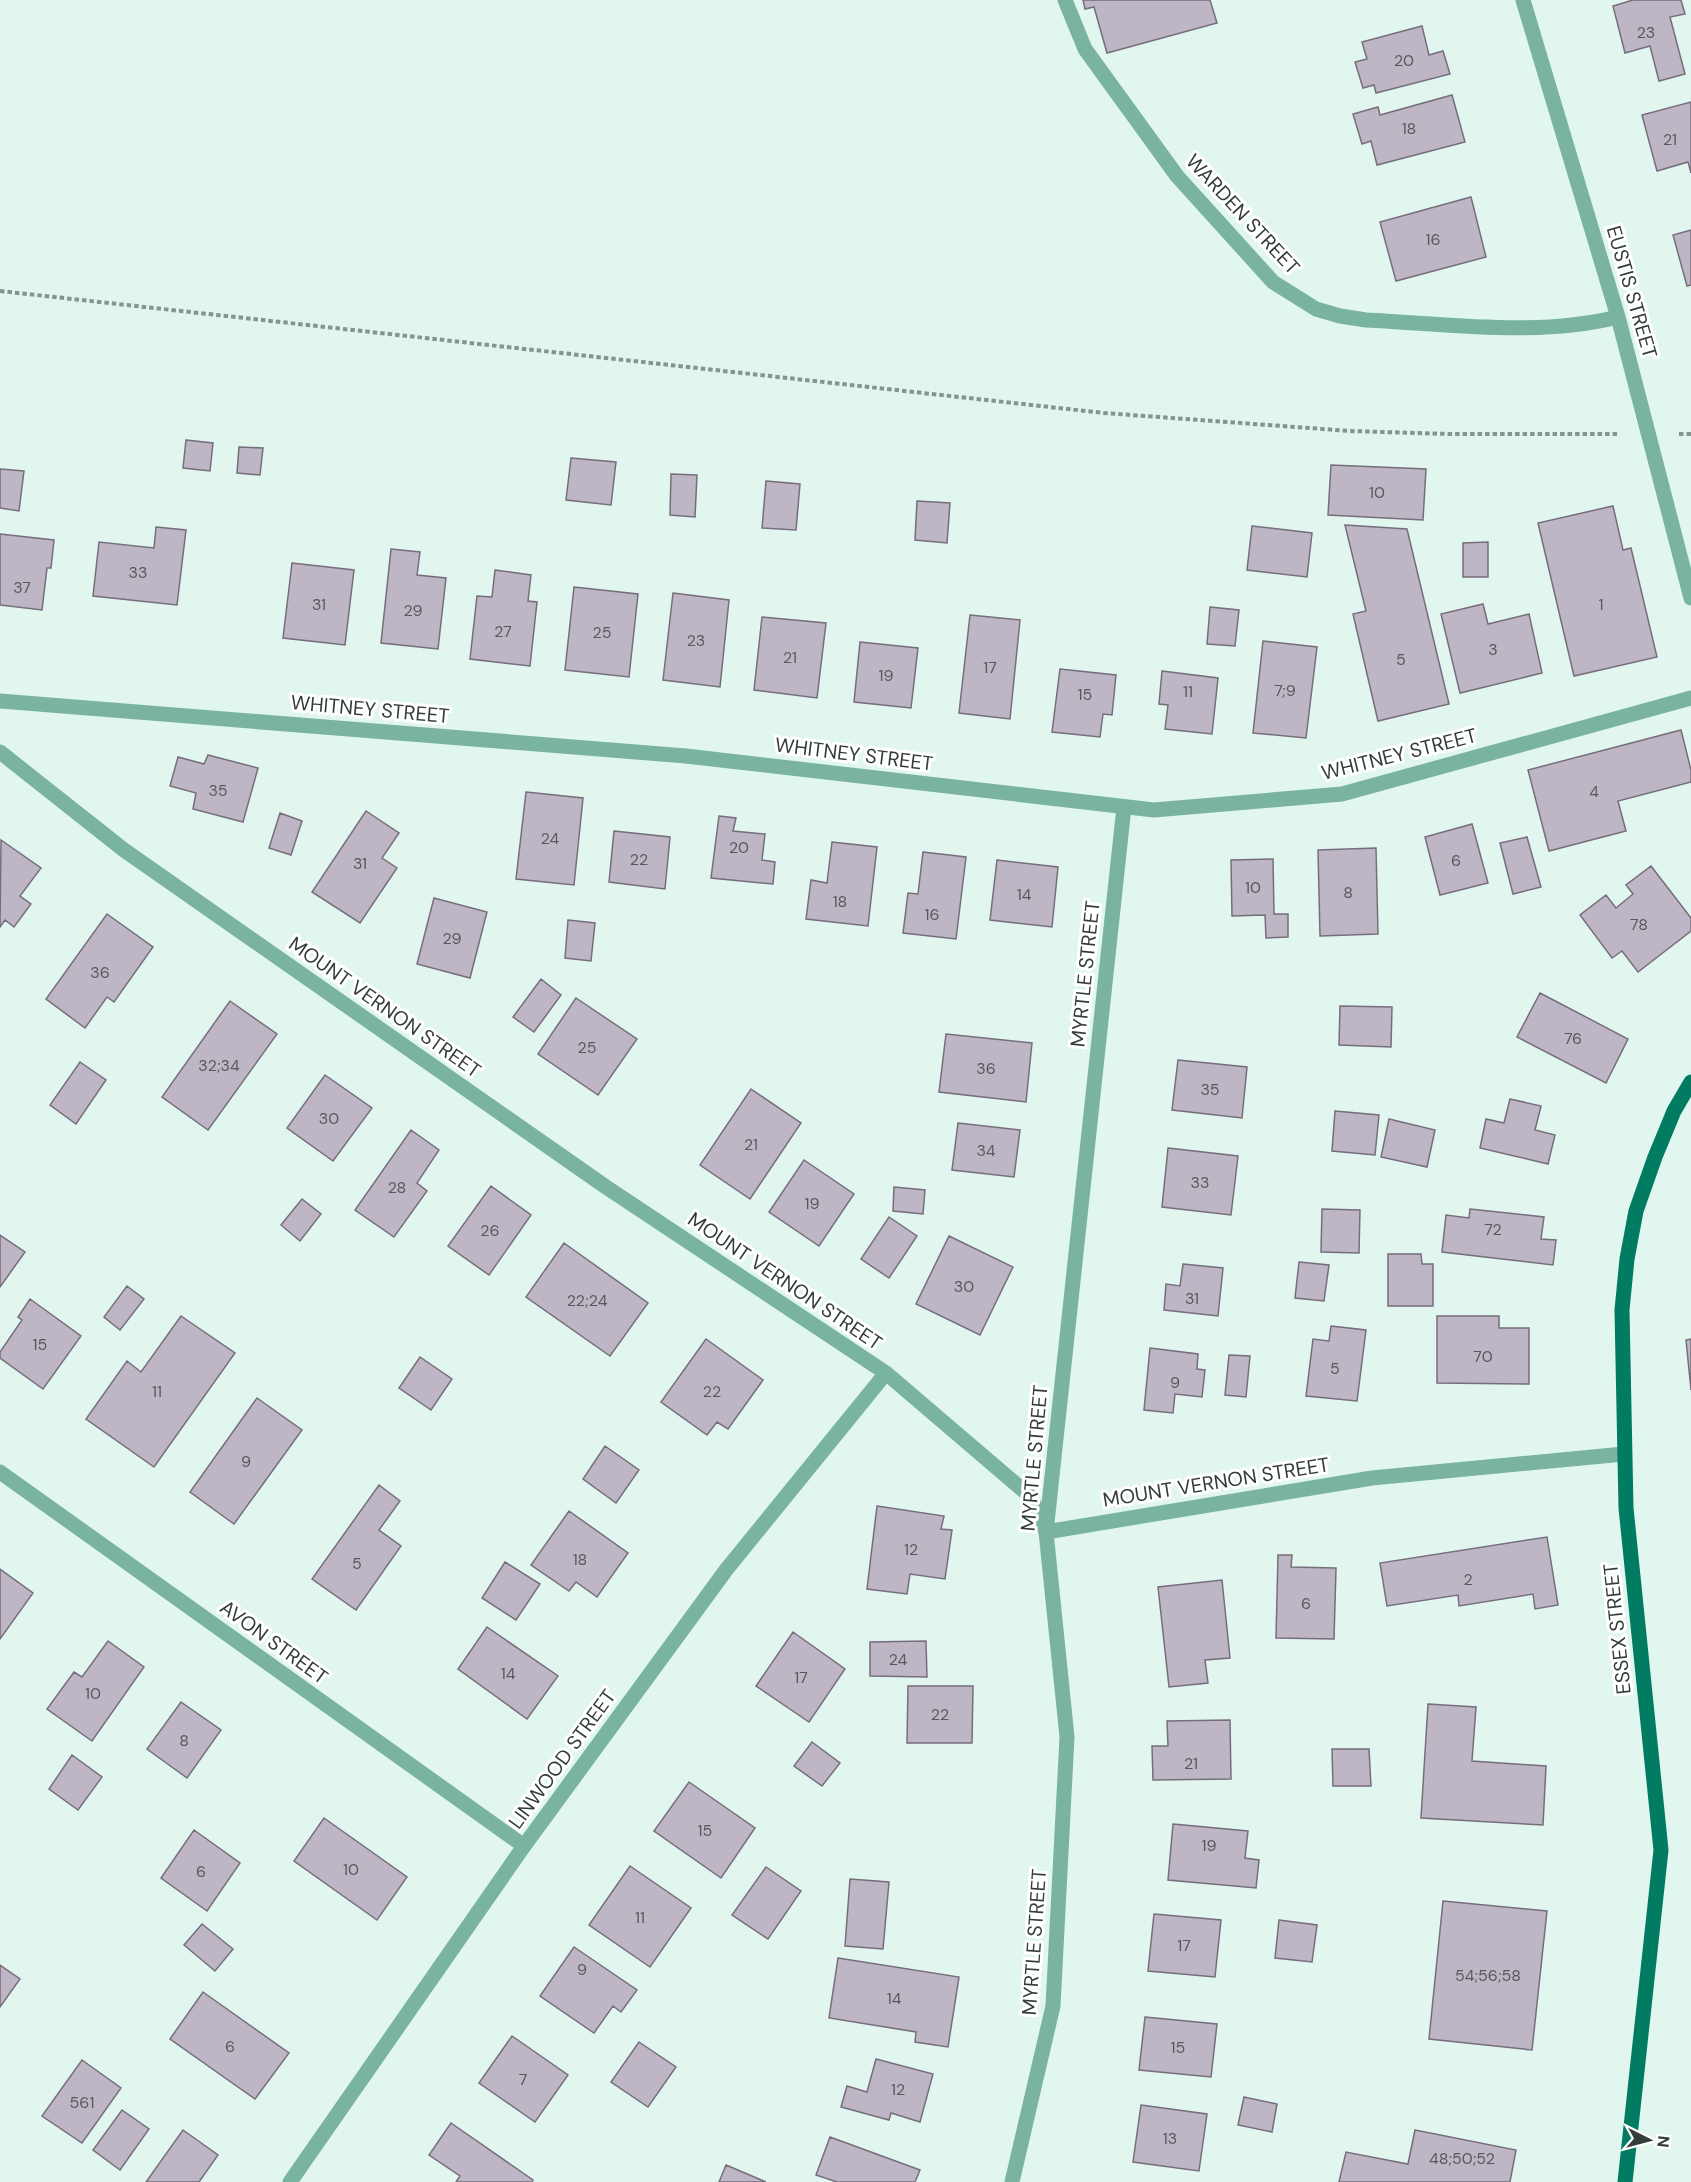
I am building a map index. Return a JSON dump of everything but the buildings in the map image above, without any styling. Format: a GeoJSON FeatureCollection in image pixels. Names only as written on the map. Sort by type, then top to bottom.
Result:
{"type":"FeatureCollection","features":[{"type":"Feature","properties":{"kind":"main road","name":"ESSEX STREET"},"geometry":{"type":"LineString","coordinates":[[1625,2182],[1661,1850],[1626,1509],[1622,1310],[1627,1258],[1636,1211],[1674,1111],[1691,1082]]}},
{"type":"Feature","properties":{"kind":"street","name":"WARDEN STREET"},"geometry":{"type":"LineString","coordinates":[[1065,0],[1085,48],[1177,176],[1273,282],[1316,309],[1366,320],[1544,329],[1594,323],[1618,317]]}},
{"type":"Feature","properties":{"kind":"street","name":"EUSTIS STREET"},"geometry":{"type":"LineString","coordinates":[[1523,0],[1618,317],[1691,598]]}},
{"type":"Feature","properties":{"kind":"street","name":"WHITNEY STREET"},"geometry":{"type":"LineString","coordinates":[[0,701],[686,756],[1154,810],[1342,794],[1691,698]]}},
{"type":"Feature","properties":{"kind":"street","name":"MOUNT VERNON STREET"},"geometry":{"type":"LineString","coordinates":[[0,752],[124,850],[606,1187],[886,1373],[1031,1497],[1046,1532],[1372,1478],[1624,1454]]}},
{"type":"Feature","properties":{"kind":"street","name":"MYRTLE STREET"},"geometry":{"type":"LineString","coordinates":[[1012,2182],[1053,2006],[1067,1737],[1046,1532],[1124,807]]}},
{"type":"Feature","properties":{"kind":"street","name":"LINWOOD STREET"},"geometry":{"type":"LineString","coordinates":[[290,2182],[524,1846],[726,1570],[886,1373]]}},
{"type":"Feature","properties":{"kind":"street","name":"AVON STREET"},"geometry":{"type":"LineString","coordinates":[[0,1472],[524,1846]]}},
{"type":"Feature","properties":{"kind":"path"},"geometry":{"type":"LineString","coordinates":[[0,291],[1104,413],[1231,423],[1450,434],[1691,434]]}}]}
